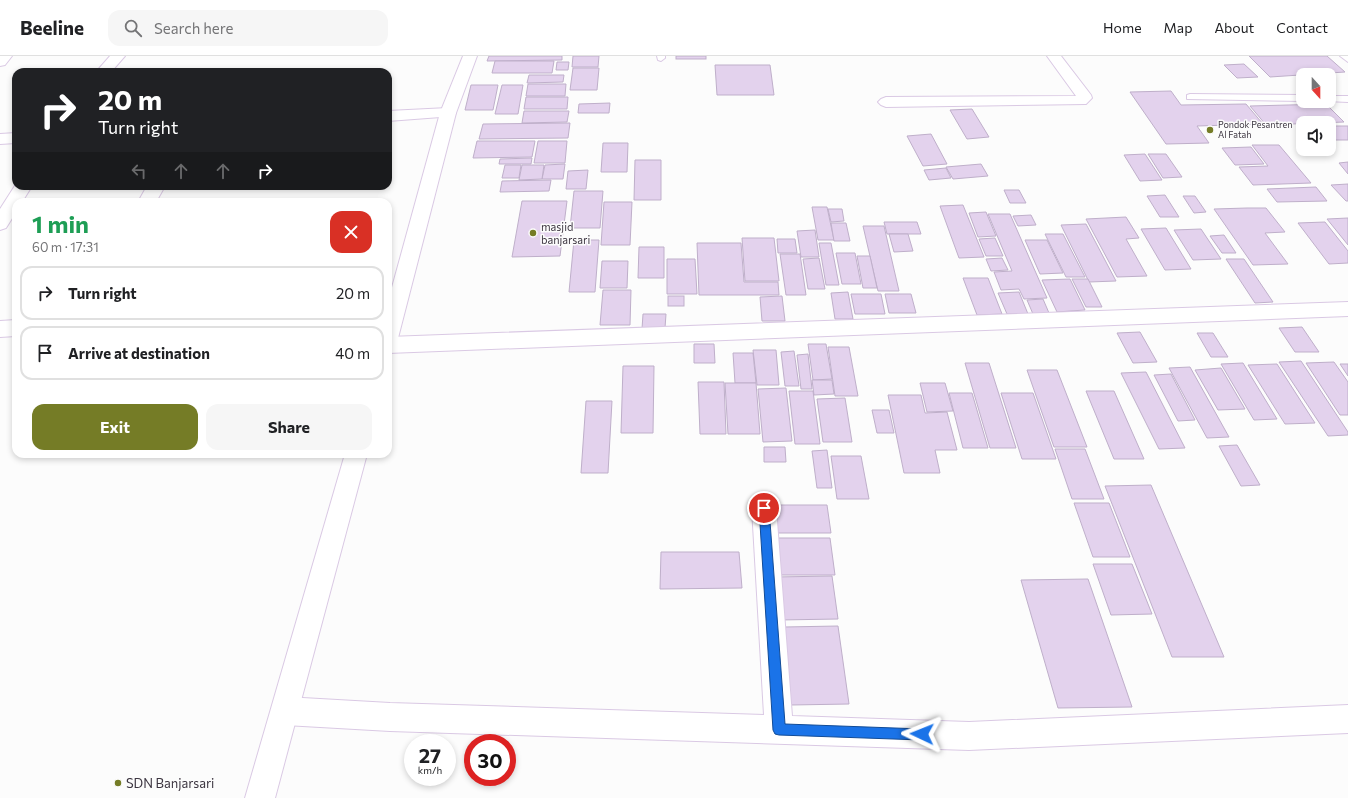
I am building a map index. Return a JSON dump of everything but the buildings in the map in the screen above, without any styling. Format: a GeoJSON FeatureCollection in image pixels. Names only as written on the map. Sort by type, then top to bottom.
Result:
{"type":"FeatureCollection","features":[{"type":"Feature","properties":{"kind":"street"},"geometry":{"type":"LineString","coordinates":[[0,62],[5,56]]}},
{"type":"Feature","properties":{"kind":"street"},"geometry":{"type":"LineString","coordinates":[[106,68],[118,56]]}},
{"type":"Feature","properties":{"kind":"street"},"geometry":{"type":"LineString","coordinates":[[392,323],[448,113],[470,56]]}},
{"type":"Feature","properties":{"kind":"street"},"geometry":{"type":"LineString","coordinates":[[886,102],[1081,101],[1084,98],[1083,95],[1054,56]]}},
{"type":"Feature","properties":{"kind":"street"},"geometry":{"type":"LineString","coordinates":[[392,116],[448,113]]}},
{"type":"Feature","properties":{"kind":"street"},"geometry":{"type":"LineString","coordinates":[[0,139],[12,138]]}},
{"type":"Feature","properties":{"kind":"street"},"geometry":{"type":"LineString","coordinates":[[0,224],[12,203]]}},
{"type":"Feature","properties":{"kind":"street"},"geometry":{"type":"LineString","coordinates":[[392,345],[1348,309]]}},
{"type":"Feature","properties":{"kind":"street"},"geometry":{"type":"LineString","coordinates":[[0,329],[12,328]]}},
{"type":"Feature","properties":{"kind":"street"},"geometry":{"type":"LineString","coordinates":[[260,798],[355,458]]}},
{"type":"Feature","properties":{"kind":"street"},"geometry":{"type":"LineString","coordinates":[[764,508],[779,730]]}},
{"type":"Feature","properties":{"kind":"street"},"geometry":{"type":"LineString","coordinates":[[285,711],[406,718],[969,736],[1348,719]]}},
{"type":"Feature","properties":{"kind":"lane"},"geometry":{"type":"LineString","coordinates":[[1344,56],[1348,59]]}},
{"type":"Feature","properties":{"kind":"lane"},"geometry":{"type":"LineString","coordinates":[[1190,97],[1296,98]]}},
{"type":"Feature","properties":{"kind":"lane"},"geometry":{"type":"LineString","coordinates":[[1336,99],[1348,99]]}},
{"type":"Feature","properties":{"kind":"place","name":"Pondok Pesantren Al Fatah"},"geometry":{"type":"Point","coordinates":[1210,130]}},
{"type":"Feature","properties":{"kind":"place","name":"masjid banjarsari"},"geometry":{"type":"Point","coordinates":[533,233]}},
{"type":"Feature","properties":{"kind":"place","name":"SDN Banjarsari"},"geometry":{"type":"Point","coordinates":[118,783]}},
{"type":"Feature","properties":{"kind":"route"},"geometry":{"type":"LineString","coordinates":[[764,508],[779,730],[922,734]]}}]}
